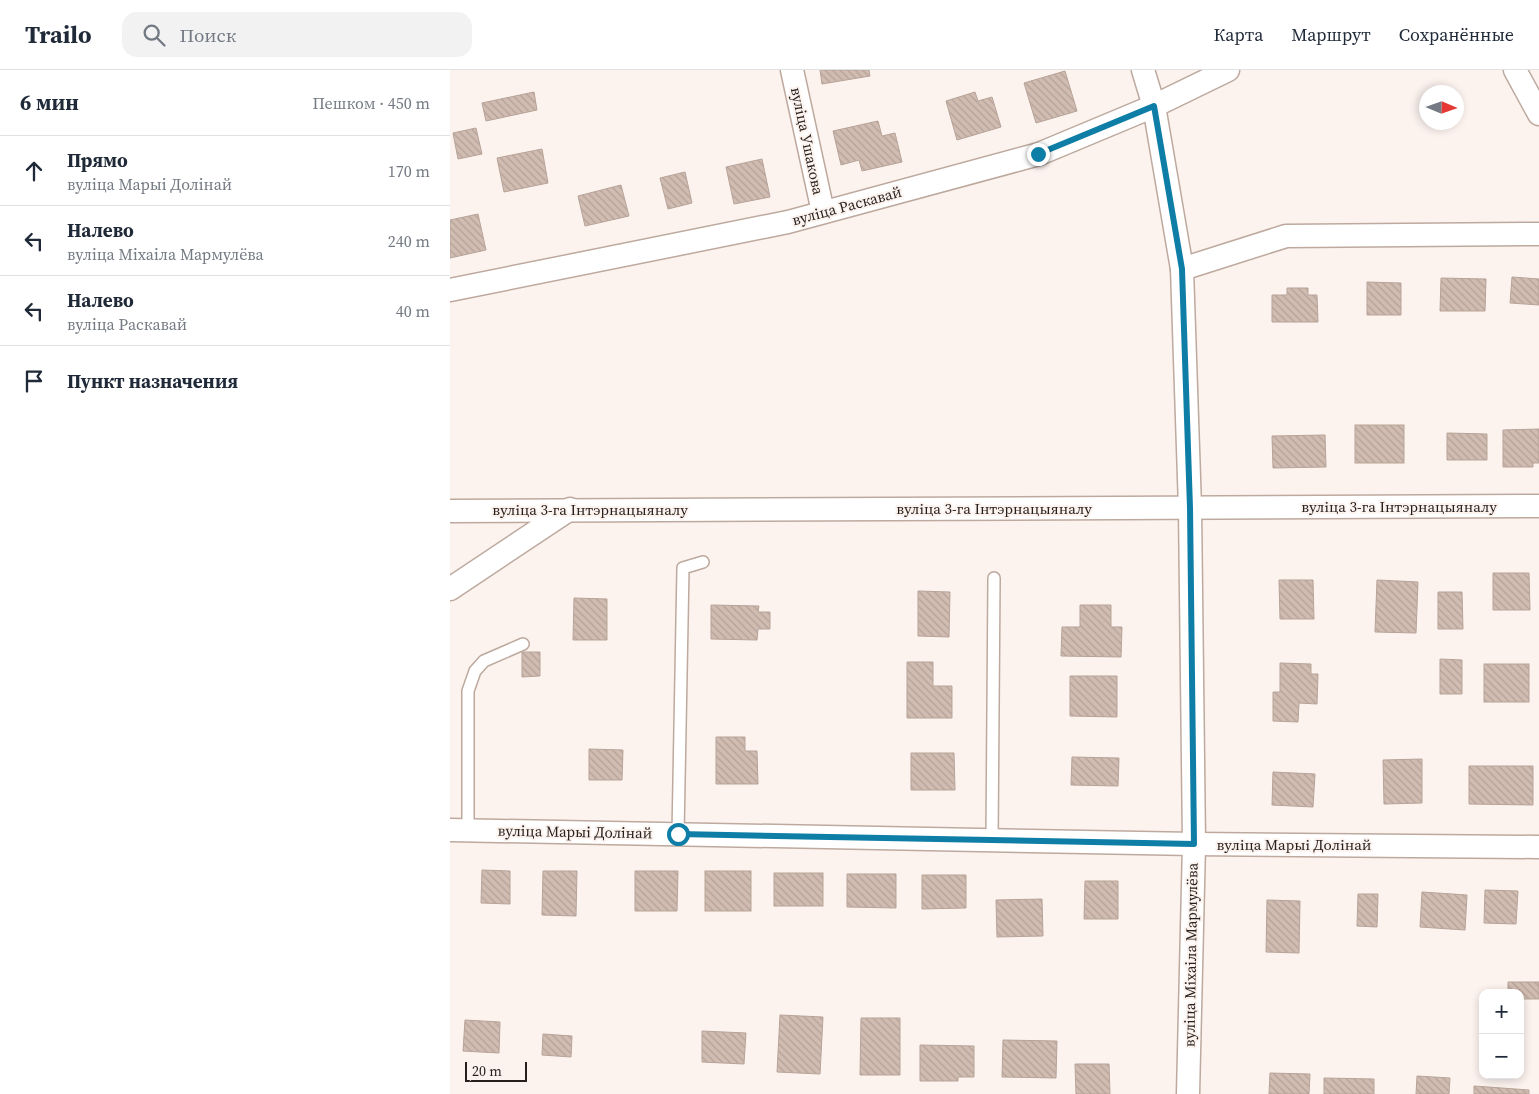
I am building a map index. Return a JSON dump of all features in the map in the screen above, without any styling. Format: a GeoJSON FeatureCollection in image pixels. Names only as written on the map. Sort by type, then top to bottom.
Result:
{"type":"FeatureCollection","features":[{"type":"Feature","properties":{"kind":"street","name":"вуліца Ушакова"},"geometry":{"type":"LineString","coordinates":[[792,70],[823,212]]}},
{"type":"Feature","properties":{"kind":"street","name":"вуліца Міхаіла Мармулёва"},"geometry":{"type":"LineString","coordinates":[[1143,70],[1154,106],[1182,269],[1190,508],[1194,844],[1188,1094]]}},
{"type":"Feature","properties":{"kind":"street","name":"вуліца Раскавай"},"geometry":{"type":"LineString","coordinates":[[450,290],[778,224],[1038,154],[1154,106],[1228,70]]}},
{"type":"Feature","properties":{"kind":"street"},"geometry":{"type":"LineString","coordinates":[[1515,70],[1539,114]]}},
{"type":"Feature","properties":{"kind":"street"},"geometry":{"type":"LineString","coordinates":[[1182,269],[1286,236],[1539,234]]}},
{"type":"Feature","properties":{"kind":"street","name":"вуліца 3-га Інтэрнацыяналу"},"geometry":{"type":"LineString","coordinates":[[450,511],[1539,506]]}},
{"type":"Feature","properties":{"kind":"street"},"geometry":{"type":"LineString","coordinates":[[450,589],[570,510]]}},
{"type":"Feature","properties":{"kind":"street","name":"вуліца Марыі Долінай"},"geometry":{"type":"LineString","coordinates":[[459,830],[1194,844],[1539,847]]}},
{"type":"Feature","properties":{"kind":"lane"},"geometry":{"type":"LineString","coordinates":[[678,834],[683,568],[702,562]]}},
{"type":"Feature","properties":{"kind":"lane"},"geometry":{"type":"LineString","coordinates":[[992,840],[994,578]]}},
{"type":"Feature","properties":{"kind":"lane"},"geometry":{"type":"LineString","coordinates":[[459,830],[468,691],[475,671],[484,661],[523,644]]}},
{"type":"Feature","properties":{"kind":"building"},"geometry":{"type":"Polygon","coordinates":[[[820,70],[869,70],[870,76],[822,84],[820,70]]]}},
{"type":"Feature","properties":{"kind":"building"},"geometry":{"type":"Polygon","coordinates":[[[1065,71],[1077,111],[1036,123],[1024,83],[1065,71]]]}},
{"type":"Feature","properties":{"kind":"building"},"geometry":{"type":"Polygon","coordinates":[[[534,92],[537,110],[486,121],[482,103],[534,92]]]}},
{"type":"Feature","properties":{"kind":"building"},"geometry":{"type":"Polygon","coordinates":[[[975,92],[978,101],[992,97],[1001,127],[957,140],[946,101],[975,92]]]}},
{"type":"Feature","properties":{"kind":"building"},"geometry":{"type":"Polygon","coordinates":[[[878,121],[882,136],[895,133],[902,162],[862,171],[859,160],[841,165],[833,131],[878,121]]]}},
{"type":"Feature","properties":{"kind":"building"},"geometry":{"type":"Polygon","coordinates":[[[476,128],[482,154],[458,159],[453,133],[476,128]]]}},
{"type":"Feature","properties":{"kind":"building"},"geometry":{"type":"Polygon","coordinates":[[[542,149],[548,183],[504,192],[497,158],[542,149]]]}},
{"type":"Feature","properties":{"kind":"building"},"geometry":{"type":"Polygon","coordinates":[[[762,159],[770,197],[734,204],[726,167],[762,159]]]}},
{"type":"Feature","properties":{"kind":"building"},"geometry":{"type":"Polygon","coordinates":[[[685,172],[692,203],[668,209],[660,178],[685,172]]]}},
{"type":"Feature","properties":{"kind":"building"},"geometry":{"type":"Polygon","coordinates":[[[621,185],[629,216],[585,226],[578,196],[621,185]]]}},
{"type":"Feature","properties":{"kind":"building"},"geometry":{"type":"Polygon","coordinates":[[[478,214],[486,250],[450,258],[450,220],[478,214]]]}},
{"type":"Feature","properties":{"kind":"building"},"geometry":{"type":"Polygon","coordinates":[[[1512,277],[1539,279],[1539,305],[1510,303],[1512,277]]]}},
{"type":"Feature","properties":{"kind":"building"},"geometry":{"type":"Polygon","coordinates":[[[1441,278],[1486,279],[1485,311],[1440,311],[1441,278]]]}},
{"type":"Feature","properties":{"kind":"building"},"geometry":{"type":"Polygon","coordinates":[[[1367,282],[1401,283],[1401,315],[1367,315],[1367,282]]]}},
{"type":"Feature","properties":{"kind":"building"},"geometry":{"type":"Polygon","coordinates":[[[1287,288],[1308,288],[1308,295],[1317,295],[1318,322],[1272,322],[1272,295],[1287,295],[1287,288]]]}},
{"type":"Feature","properties":{"kind":"building"},"geometry":{"type":"Polygon","coordinates":[[[1355,425],[1404,425],[1404,463],[1355,463],[1355,425]]]}},
{"type":"Feature","properties":{"kind":"building"},"geometry":{"type":"Polygon","coordinates":[[[1539,429],[1539,463],[1533,463],[1533,467],[1503,467],[1503,430],[1539,429]]]}},
{"type":"Feature","properties":{"kind":"building"},"geometry":{"type":"Polygon","coordinates":[[[1447,433],[1487,434],[1487,460],[1447,460],[1447,433]]]}},
{"type":"Feature","properties":{"kind":"building"},"geometry":{"type":"Polygon","coordinates":[[[1325,435],[1326,467],[1273,468],[1272,436],[1325,435]]]}},
{"type":"Feature","properties":{"kind":"building"},"geometry":{"type":"Polygon","coordinates":[[[1493,573],[1529,573],[1530,610],[1493,610],[1493,573]]]}},
{"type":"Feature","properties":{"kind":"building"},"geometry":{"type":"Polygon","coordinates":[[[1279,580],[1313,580],[1314,619],[1280,619],[1279,580]]]}},
{"type":"Feature","properties":{"kind":"building"},"geometry":{"type":"Polygon","coordinates":[[[1377,580],[1418,582],[1416,633],[1375,632],[1377,580]]]}},
{"type":"Feature","properties":{"kind":"building"},"geometry":{"type":"Polygon","coordinates":[[[918,591],[950,592],[949,637],[918,636],[918,591]]]}},
{"type":"Feature","properties":{"kind":"building"},"geometry":{"type":"Polygon","coordinates":[[[1438,592],[1462,592],[1463,629],[1438,629],[1438,592]]]}},
{"type":"Feature","properties":{"kind":"building"},"geometry":{"type":"Polygon","coordinates":[[[574,598],[607,599],[607,640],[573,640],[574,598]]]}},
{"type":"Feature","properties":{"kind":"building"},"geometry":{"type":"Polygon","coordinates":[[[711,605],[759,606],[758,612],[770,612],[770,629],[758,629],[757,640],[711,639],[711,605]]]}},
{"type":"Feature","properties":{"kind":"building"},"geometry":{"type":"Polygon","coordinates":[[[1080,605],[1111,605],[1111,627],[1122,627],[1121,657],[1061,656],[1062,627],[1080,627],[1080,605]]]}},
{"type":"Feature","properties":{"kind":"building"},"geometry":{"type":"Polygon","coordinates":[[[522,652],[540,652],[540,676],[522,677],[522,652]]]}},
{"type":"Feature","properties":{"kind":"building"},"geometry":{"type":"Polygon","coordinates":[[[1440,659],[1462,660],[1462,694],[1440,694],[1440,659]]]}},
{"type":"Feature","properties":{"kind":"building"},"geometry":{"type":"Polygon","coordinates":[[[907,662],[933,662],[933,686],[952,686],[952,718],[907,718],[907,662]]]}},
{"type":"Feature","properties":{"kind":"building"},"geometry":{"type":"Polygon","coordinates":[[[1280,663],[1311,664],[1311,674],[1318,674],[1317,704],[1299,703],[1298,722],[1273,721],[1273,692],[1280,692],[1280,663]]]}},
{"type":"Feature","properties":{"kind":"building"},"geometry":{"type":"Polygon","coordinates":[[[1484,664],[1529,664],[1529,702],[1484,702],[1484,664]]]}},
{"type":"Feature","properties":{"kind":"building"},"geometry":{"type":"Polygon","coordinates":[[[1070,676],[1117,676],[1117,717],[1070,716],[1070,676]]]}},
{"type":"Feature","properties":{"kind":"building"},"geometry":{"type":"Polygon","coordinates":[[[716,737],[745,737],[745,751],[757,751],[758,784],[716,784],[716,737]]]}},
{"type":"Feature","properties":{"kind":"building"},"geometry":{"type":"Polygon","coordinates":[[[589,749],[623,750],[622,780],[589,780],[589,749]]]}},
{"type":"Feature","properties":{"kind":"building"},"geometry":{"type":"Polygon","coordinates":[[[911,753],[954,753],[955,790],[911,790],[911,753]]]}},
{"type":"Feature","properties":{"kind":"building"},"geometry":{"type":"Polygon","coordinates":[[[1072,757],[1119,758],[1118,786],[1071,785],[1072,757]]]}},
{"type":"Feature","properties":{"kind":"building"},"geometry":{"type":"Polygon","coordinates":[[[1422,759],[1422,803],[1384,804],[1383,760],[1422,759]]]}},
{"type":"Feature","properties":{"kind":"building"},"geometry":{"type":"Polygon","coordinates":[[[1469,766],[1533,766],[1533,805],[1469,804],[1469,766]]]}},
{"type":"Feature","properties":{"kind":"building"},"geometry":{"type":"Polygon","coordinates":[[[1273,772],[1315,774],[1313,807],[1272,805],[1273,772]]]}},
{"type":"Feature","properties":{"kind":"building"},"geometry":{"type":"Polygon","coordinates":[[[482,870],[510,871],[510,904],[481,903],[482,870]]]}},
{"type":"Feature","properties":{"kind":"building"},"geometry":{"type":"Polygon","coordinates":[[[543,871],[577,871],[576,916],[542,915],[543,871]]]}},
{"type":"Feature","properties":{"kind":"building"},"geometry":{"type":"Polygon","coordinates":[[[635,871],[678,871],[677,911],[635,911],[635,871]]]}},
{"type":"Feature","properties":{"kind":"building"},"geometry":{"type":"Polygon","coordinates":[[[705,871],[751,871],[751,911],[705,911],[705,871]]]}},
{"type":"Feature","properties":{"kind":"building"},"geometry":{"type":"Polygon","coordinates":[[[774,873],[823,873],[823,906],[774,906],[774,873]]]}},
{"type":"Feature","properties":{"kind":"building"},"geometry":{"type":"Polygon","coordinates":[[[847,874],[896,874],[896,908],[847,907],[847,874]]]}},
{"type":"Feature","properties":{"kind":"building"},"geometry":{"type":"Polygon","coordinates":[[[922,875],[966,875],[966,908],[922,909],[922,875]]]}},
{"type":"Feature","properties":{"kind":"building"},"geometry":{"type":"Polygon","coordinates":[[[1085,881],[1118,881],[1118,919],[1084,919],[1085,881]]]}},
{"type":"Feature","properties":{"kind":"building"},"geometry":{"type":"Polygon","coordinates":[[[1485,890],[1518,891],[1516,924],[1484,923],[1485,890]]]}},
{"type":"Feature","properties":{"kind":"building"},"geometry":{"type":"Polygon","coordinates":[[[1422,892],[1467,895],[1465,930],[1420,927],[1422,892]]]}},
{"type":"Feature","properties":{"kind":"building"},"geometry":{"type":"Polygon","coordinates":[[[1358,894],[1378,894],[1377,927],[1357,926],[1358,894]]]}},
{"type":"Feature","properties":{"kind":"building"},"geometry":{"type":"Polygon","coordinates":[[[1042,899],[1043,936],[997,937],[996,900],[1042,899]]]}},
{"type":"Feature","properties":{"kind":"building"},"geometry":{"type":"Polygon","coordinates":[[[1267,900],[1300,901],[1299,953],[1266,952],[1267,900]]]}},
{"type":"Feature","properties":{"kind":"building"},"geometry":{"type":"Polygon","coordinates":[[[1508,982],[1539,982],[1539,999],[1524,999],[1524,989],[1508,989],[1508,982]]]}},
{"type":"Feature","properties":{"kind":"building"},"geometry":{"type":"Polygon","coordinates":[[[780,1015],[823,1017],[820,1074],[777,1072],[780,1015]]]}},
{"type":"Feature","properties":{"kind":"building"},"geometry":{"type":"Polygon","coordinates":[[[861,1018],[900,1018],[900,1075],[860,1075],[861,1018]]]}},
{"type":"Feature","properties":{"kind":"building"},"geometry":{"type":"Polygon","coordinates":[[[465,1020],[500,1022],[499,1053],[463,1051],[465,1020]]]}},
{"type":"Feature","properties":{"kind":"building"},"geometry":{"type":"Polygon","coordinates":[[[702,1031],[746,1033],[744,1064],[702,1062],[702,1031]]]}},
{"type":"Feature","properties":{"kind":"building"},"geometry":{"type":"Polygon","coordinates":[[[543,1034],[572,1036],[571,1057],[542,1055],[543,1034]]]}},
{"type":"Feature","properties":{"kind":"building"},"geometry":{"type":"Polygon","coordinates":[[[1003,1040],[1057,1041],[1056,1078],[1002,1077],[1003,1040]]]}},
{"type":"Feature","properties":{"kind":"building"},"geometry":{"type":"Polygon","coordinates":[[[920,1045],[974,1046],[974,1077],[958,1077],[958,1081],[920,1081],[920,1045]]]}},
{"type":"Feature","properties":{"kind":"building"},"geometry":{"type":"Polygon","coordinates":[[[1075,1064],[1109,1064],[1110,1094],[1076,1094],[1075,1064]]]}},
{"type":"Feature","properties":{"kind":"building"},"geometry":{"type":"Polygon","coordinates":[[[1270,1073],[1310,1074],[1309,1094],[1269,1094],[1270,1073]]]}},
{"type":"Feature","properties":{"kind":"building"},"geometry":{"type":"Polygon","coordinates":[[[1417,1076],[1450,1078],[1449,1094],[1416,1094],[1417,1076]]]}},
{"type":"Feature","properties":{"kind":"building"},"geometry":{"type":"Polygon","coordinates":[[[1324,1078],[1374,1079],[1374,1094],[1324,1094],[1324,1078]]]}},
{"type":"Feature","properties":{"kind":"building"},"geometry":{"type":"Polygon","coordinates":[[[1474,1086],[1529,1090],[1529,1094],[1474,1094],[1474,1086]]]}},
{"type":"Feature","properties":{"kind":"route"},"geometry":{"type":"LineString","coordinates":[[678,834],[1194,844],[1190,508],[1182,269],[1154,106],[1038,154]]}}]}
